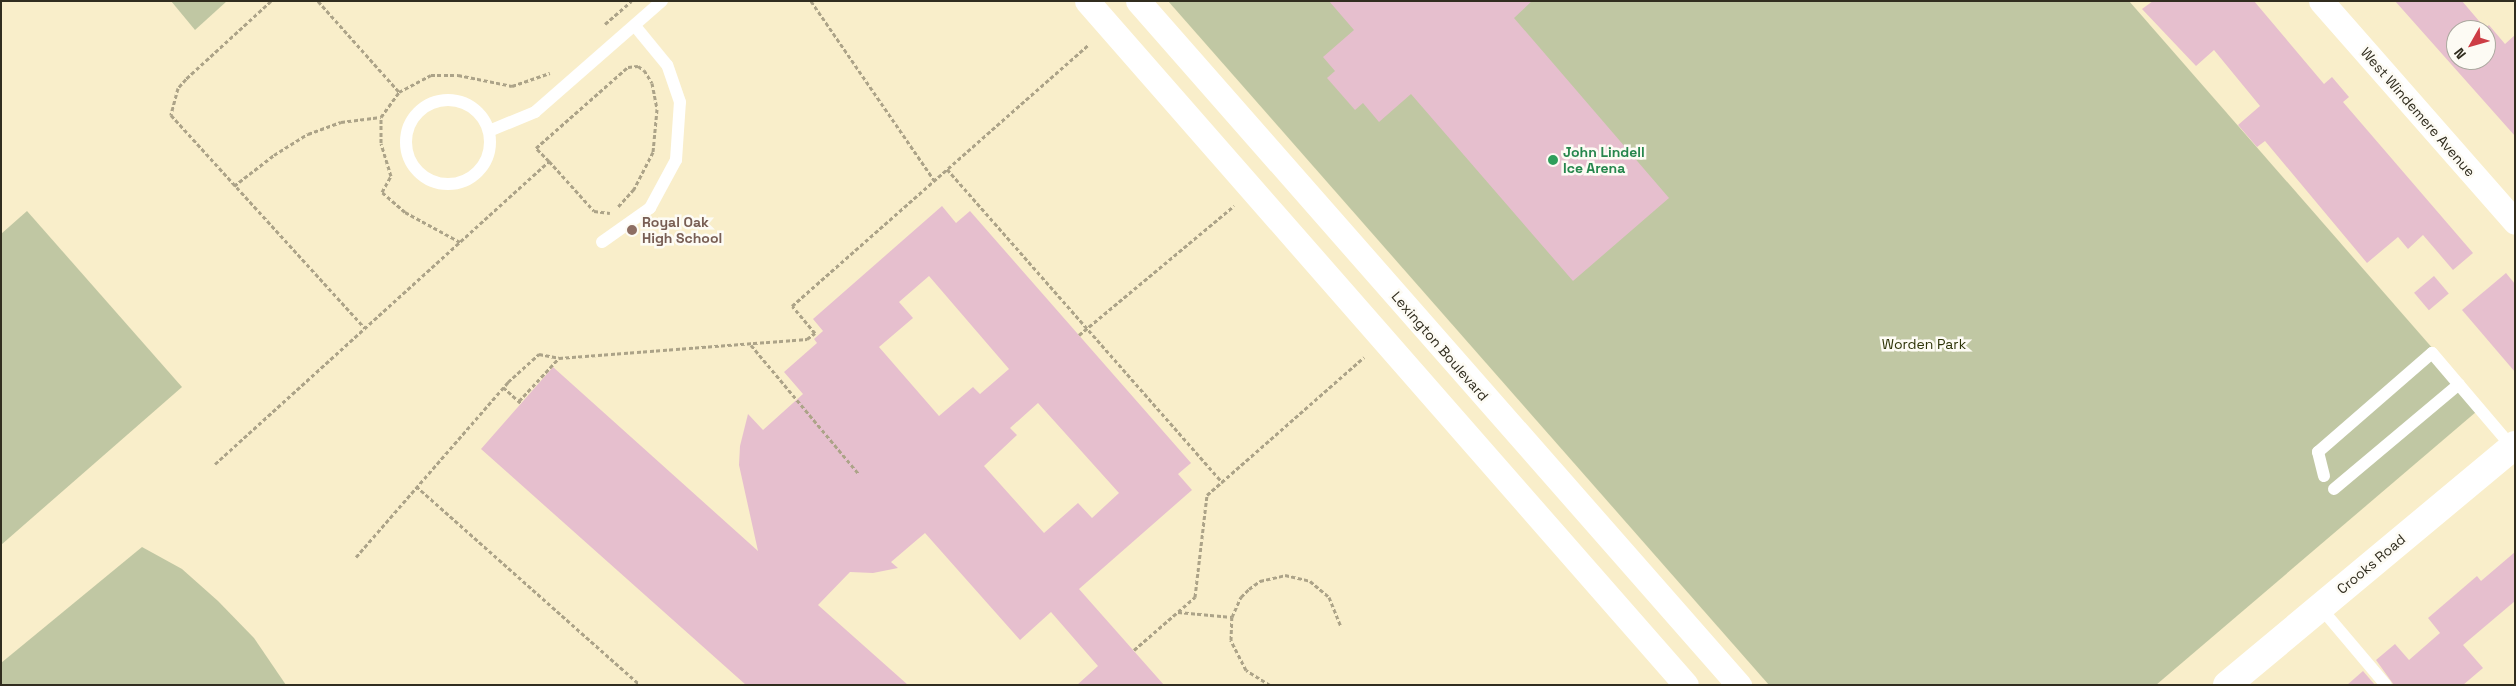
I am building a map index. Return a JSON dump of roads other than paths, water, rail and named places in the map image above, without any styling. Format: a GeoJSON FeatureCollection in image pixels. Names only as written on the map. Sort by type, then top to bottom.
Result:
{"type":"FeatureCollection","features":[{"type":"Feature","properties":{"kind":"main road","name":"Crooks Road"},"geometry":{"type":"LineString","coordinates":[[2227,685],[2513,446]]}},
{"type":"Feature","properties":{"kind":"street","name":"Lexington Boulevard"},"geometry":{"type":"LineString","coordinates":[[1087,1],[1684,683],[1707,671],[1732,677]]}},
{"type":"Feature","properties":{"kind":"street","name":"Lexington Boulevard"},"geometry":{"type":"LineString","coordinates":[[1138,1],[1560,484],[1732,677]]}},
{"type":"Feature","properties":{"kind":"street","name":"West Windemere Avenue"},"geometry":{"type":"LineString","coordinates":[[2321,1],[2515,222]]}},
{"type":"Feature","properties":{"kind":"street"},"geometry":{"type":"LineString","coordinates":[[1200,132],[1230,106]]}},
{"type":"Feature","properties":{"kind":"street"},"geometry":{"type":"LineString","coordinates":[[1290,235],[1320,209]]}},
{"type":"Feature","properties":{"kind":"street"},"geometry":{"type":"LineString","coordinates":[[1531,509],[1560,484]]}},
{"type":"Feature","properties":{"kind":"lane"},"geometry":{"type":"LineString","coordinates":[[489,131],[535,112],[662,1]]}},
{"type":"Feature","properties":{"kind":"lane"},"geometry":{"type":"LineString","coordinates":[[602,242],[650,208],[676,160],[680,102],[667,64],[635,26]]}},
{"type":"Feature","properties":{"kind":"lane"},"geometry":{"type":"LineString","coordinates":[[435,102],[462,102],[484,119],[489,131],[487,158],[480,170],[455,184],[441,184],[428,178],[409,158],[408,131],[414,118],[435,102]]}},
{"type":"Feature","properties":{"kind":"lane"},"geometry":{"type":"LineString","coordinates":[[2324,476],[2318,452],[2432,353],[2513,446]]}},
{"type":"Feature","properties":{"kind":"lane"},"geometry":{"type":"LineString","coordinates":[[2334,489],[2459,384]]}},
{"type":"Feature","properties":{"kind":"lane"},"geometry":{"type":"LineString","coordinates":[[2320,607],[2386,685]]}},
{"type":"Feature","properties":{"kind":"place","name":"John Lindell Ice Arena"},"geometry":{"type":"Point","coordinates":[1553,160]}},
{"type":"Feature","properties":{"kind":"place","name":"Royal Oak High School"},"geometry":{"type":"Point","coordinates":[632,230]}},
{"type":"Feature","properties":{"kind":"park label","name":"Worden Park"},"geometry":{"type":"Point","coordinates":[1924,344]}}]}
